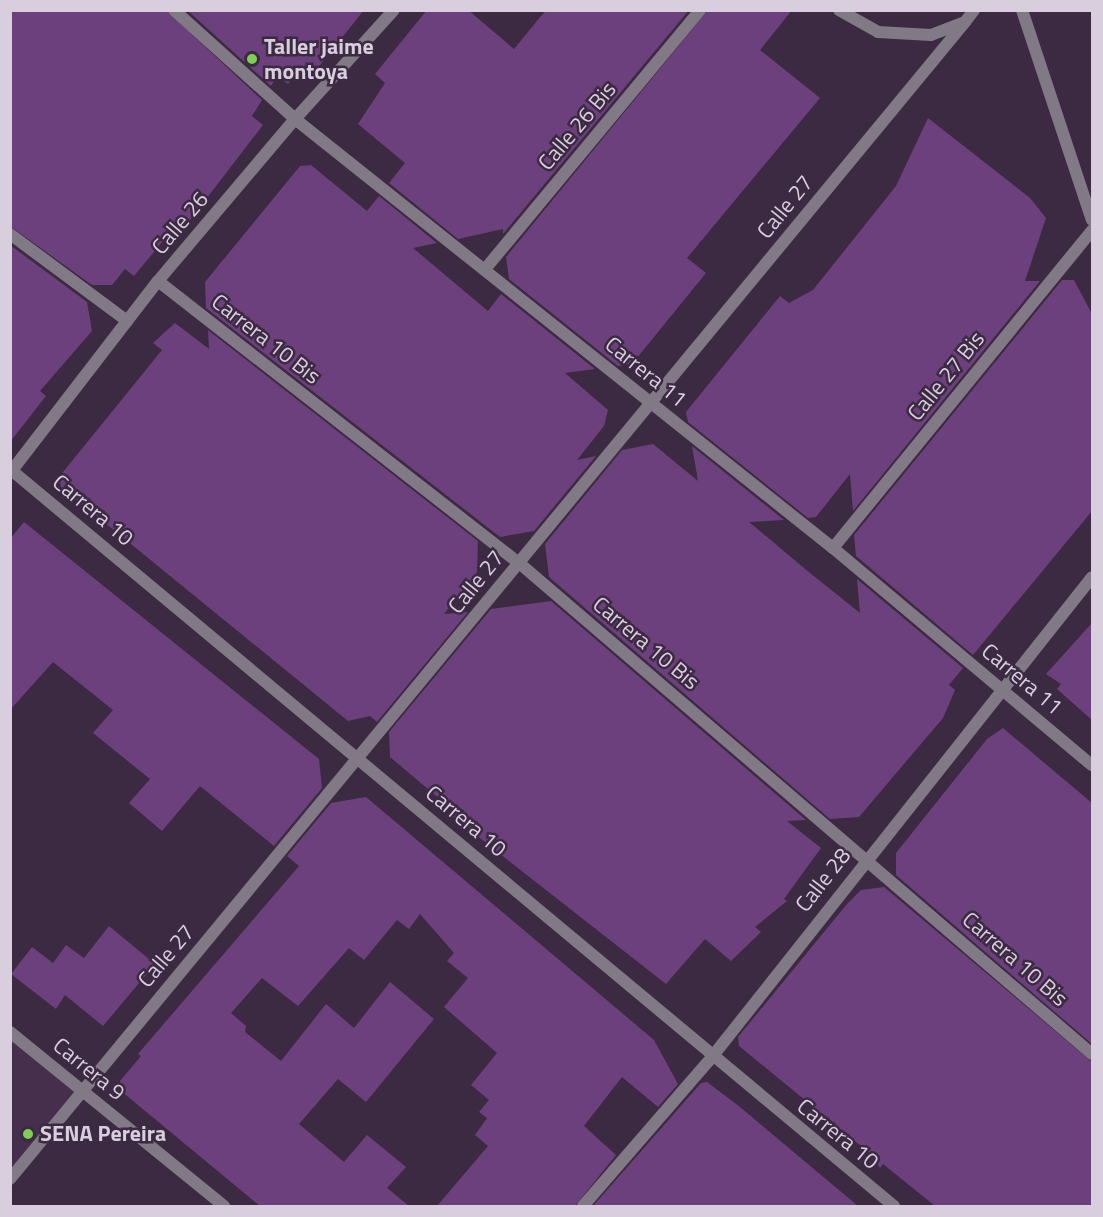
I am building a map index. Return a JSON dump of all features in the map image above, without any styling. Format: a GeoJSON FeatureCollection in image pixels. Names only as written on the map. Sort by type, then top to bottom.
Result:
{"type":"FeatureCollection","features":[{"type":"Feature","properties":{"kind":"street","name":"Carrera 11"},"geometry":{"type":"LineString","coordinates":[[174,10],[295,119],[486,268],[650,404],[833,548],[1092,765]]}},
{"type":"Feature","properties":{"kind":"street","name":"Calle 26"},"geometry":{"type":"LineString","coordinates":[[11,471],[158,281],[295,119],[394,10]]}},
{"type":"Feature","properties":{"kind":"street","name":"Calle 26 Bis"},"geometry":{"type":"LineString","coordinates":[[486,268],[700,10]]}},
{"type":"Feature","properties":{"kind":"street"},"geometry":{"type":"LineString","coordinates":[[839,10],[878,32],[932,35],[964,22]]}},
{"type":"Feature","properties":{"kind":"street","name":"Calle 27"},"geometry":{"type":"LineString","coordinates":[[10,1179],[81,1089],[361,759],[518,562],[974,10]]}},
{"type":"Feature","properties":{"kind":"street"},"geometry":{"type":"LineString","coordinates":[[1022,10],[1092,220]]}},
{"type":"Feature","properties":{"kind":"street","name":"Calle 27 Bis"},"geometry":{"type":"LineString","coordinates":[[833,548],[1092,230]]}},
{"type":"Feature","properties":{"kind":"street"},"geometry":{"type":"LineString","coordinates":[[10,234],[127,321]]}},
{"type":"Feature","properties":{"kind":"street","name":"Carrera 10 Bis"},"geometry":{"type":"LineString","coordinates":[[158,281],[518,562],[1092,1054]]}},
{"type":"Feature","properties":{"kind":"street","name":"Carrera 10"},"geometry":{"type":"LineString","coordinates":[[11,471],[361,759],[712,1057],[894,1206]]}},
{"type":"Feature","properties":{"kind":"street","name":"Calle 28"},"geometry":{"type":"LineString","coordinates":[[583,1206],[712,1057],[1000,689],[1092,577]]}},
{"type":"Feature","properties":{"kind":"street","name":"Carrera 9"},"geometry":{"type":"LineString","coordinates":[[10,1032],[224,1206]]}},
{"type":"Feature","properties":{"kind":"shaded area","name":"SENA Pereira"},"geometry":{"type":"Polygon","coordinates":[[[11,1032],[81,1089],[11,1179],[11,1032]]]}},
{"type":"Feature","properties":{"kind":"building"},"geometry":{"type":"Polygon","coordinates":[[[10,10],[166,10],[262,100],[252,116],[263,125],[170,246],[163,241],[134,276],[125,269],[112,285],[92,285],[10,226],[10,10]]]}},
{"type":"Feature","properties":{"kind":"building"},"geometry":{"type":"Polygon","coordinates":[[[187,10],[364,10],[309,79],[299,71],[288,84],[277,76],[271,86],[187,10]]]}},
{"type":"Feature","properties":{"kind":"building"},"geometry":{"type":"Polygon","coordinates":[[[427,10],[468,10],[514,49],[546,10],[689,10],[503,234],[503,229],[458,239],[389,183],[405,163],[358,124],[385,83],[375,74],[427,10]]]}},
{"type":"Feature","properties":{"kind":"building"},"geometry":{"type":"Polygon","coordinates":[[[708,10],[792,10],[760,50],[820,98],[687,258],[706,273],[632,364],[618,366],[509,279],[506,257],[708,10]]]}},
{"type":"Feature","properties":{"kind":"building"},"geometry":{"type":"Polygon","coordinates":[[[928,118],[1030,198],[1046,218],[1025,281],[1040,281],[853,511],[850,474],[816,517],[808,518],[688,422],[686,412],[780,296],[789,303],[813,290],[896,186],[928,118]]]}},
{"type":"Feature","properties":{"kind":"building"},"geometry":{"type":"Polygon","coordinates":[[[311,165],[367,211],[379,196],[437,243],[413,248],[488,311],[501,294],[595,369],[565,373],[608,410],[604,426],[577,460],[596,456],[534,531],[500,537],[206,308],[205,282],[300,166],[311,165]]]}},
{"type":"Feature","properties":{"kind":"building"},"geometry":{"type":"Polygon","coordinates":[[[10,245],[87,302],[92,331],[40,391],[46,396],[10,442],[10,245]]]}},
{"type":"Feature","properties":{"kind":"building"},"geometry":{"type":"Polygon","coordinates":[[[1062,280],[1074,280],[1092,314],[1092,511],[973,655],[856,556],[854,535],[1062,280]]]}},
{"type":"Feature","properties":{"kind":"building"},"geometry":{"type":"Polygon","coordinates":[[[175,323],[209,349],[208,330],[478,541],[477,572],[444,614],[468,612],[377,722],[370,716],[348,721],[61,487],[59,477],[162,350],[153,343],[175,323]]]}},
{"type":"Feature","properties":{"kind":"building"},"geometry":{"type":"Polygon","coordinates":[[[653,444],[698,481],[692,446],[784,520],[749,522],[810,573],[860,613],[857,579],[963,668],[949,685],[955,690],[943,718],[859,817],[830,819],[549,577],[545,544],[622,450],[653,444]]]}},
{"type":"Feature","properties":{"kind":"building"},"geometry":{"type":"Polygon","coordinates":[[[24,522],[319,759],[322,788],[274,846],[200,786],[162,831],[129,803],[150,779],[93,733],[113,710],[53,662],[10,710],[10,539],[24,522]]]}},
{"type":"Feature","properties":{"kind":"building"},"geometry":{"type":"Polygon","coordinates":[[[551,601],[806,820],[787,821],[821,848],[784,899],[787,901],[755,927],[761,932],[731,961],[705,939],[666,984],[449,814],[453,810],[390,757],[389,732],[491,609],[551,601]]]}},
{"type":"Feature","properties":{"kind":"building"},"geometry":{"type":"Polygon","coordinates":[[[1092,623],[1092,720],[1057,689],[1061,684],[1046,674],[1092,623]]]}},
{"type":"Feature","properties":{"kind":"building"},"geometry":{"type":"Polygon","coordinates":[[[1003,728],[1092,803],[1092,1044],[896,875],[896,853],[987,739],[1003,728]]]}},
{"type":"Feature","properties":{"kind":"building"},"geometry":{"type":"Polygon","coordinates":[[[366,797],[654,1040],[678,1084],[658,1107],[622,1077],[584,1126],[616,1155],[575,1206],[437,1206],[488,1146],[475,1135],[487,1118],[479,1112],[489,1100],[471,1085],[497,1053],[444,1007],[468,978],[447,961],[454,953],[420,914],[409,929],[397,920],[364,960],[349,948],[298,1006],[262,978],[231,1013],[246,1026],[245,1032],[281,1061],[326,1004],[354,1028],[390,982],[434,1019],[366,1102],[338,1079],[299,1124],[344,1162],[367,1135],[406,1167],[387,1188],[409,1206],[260,1206],[121,1091],[120,1081],[141,1056],[138,1054],[299,866],[287,856],[331,803],[366,797]]]}},
{"type":"Feature","properties":{"kind":"building"},"geometry":{"type":"Polygon","coordinates":[[[884,887],[1092,1062],[1092,1206],[935,1206],[883,1164],[880,1168],[867,1151],[739,1046],[738,1037],[847,904],[861,890],[884,887]]]}},
{"type":"Feature","properties":{"kind":"building"},"geometry":{"type":"Polygon","coordinates":[[[109,926],[155,964],[103,1026],[65,995],[56,1009],[11,974],[32,947],[53,963],[66,945],[84,958],[109,926]]]}},
{"type":"Feature","properties":{"kind":"building"},"geometry":{"type":"Polygon","coordinates":[[[707,1082],[858,1206],[593,1206],[701,1083],[707,1082]]]}},
{"type":"Feature","properties":{"kind":"place","name":"Taller jaime montoya"},"geometry":{"type":"Point","coordinates":[252,59]}},
{"type":"Feature","properties":{"kind":"place","name":"SENA Pereira"},"geometry":{"type":"Point","coordinates":[28,1134]}}]}
